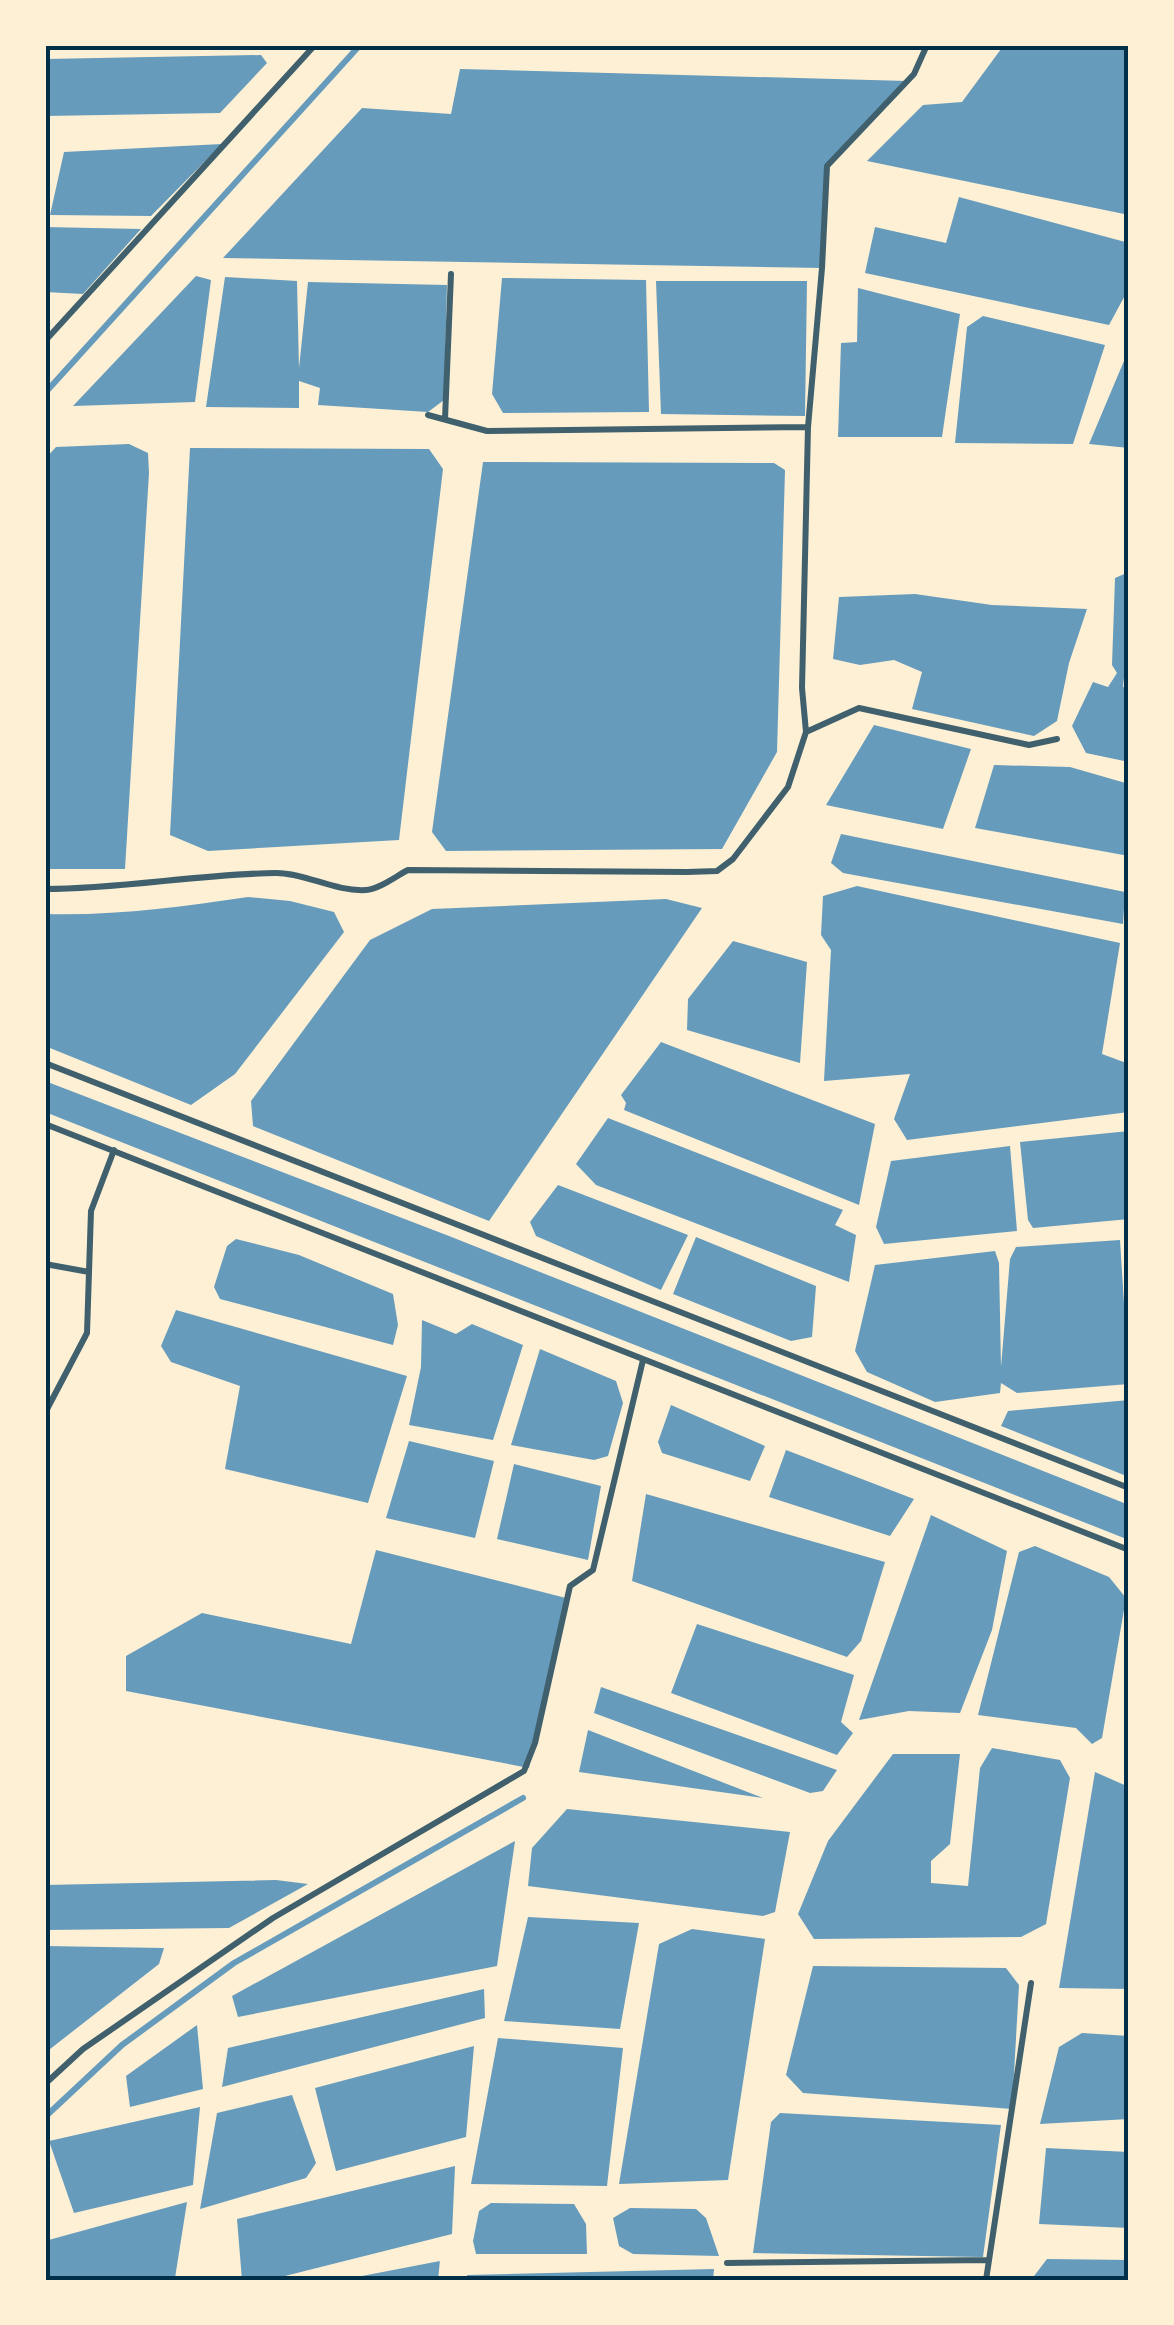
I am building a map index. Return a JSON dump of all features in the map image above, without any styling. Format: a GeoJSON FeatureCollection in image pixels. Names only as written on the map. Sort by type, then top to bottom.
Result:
{"type":"FeatureCollection","features":[{"type":"Feature","properties":{"kind":"street"},"geometry":{"type":"LineString","coordinates":[[1129,1246],[1129,1275]]}},
{"type":"Feature","properties":{"kind":"lane"},"geometry":{"type":"LineString","coordinates":[[45,341],[315,45]]}},
{"type":"Feature","properties":{"kind":"lane"},"geometry":{"type":"LineString","coordinates":[[45,889],[91,889],[163,878],[281,873],[340,888],[370,890],[408,870],[717,870],[733,860],[788,787],[806,732],[802,688],[808,427],[827,166],[914,74],[926,45]]}},
{"type":"Feature","properties":{"kind":"lane"},"geometry":{"type":"LineString","coordinates":[[445,420],[450,274]]}},
{"type":"Feature","properties":{"kind":"lane"},"geometry":{"type":"LineString","coordinates":[[428,415],[487,431],[808,427]]}},
{"type":"Feature","properties":{"kind":"lane"},"geometry":{"type":"LineString","coordinates":[[806,732],[859,708],[1029,745],[1056,739]]}},
{"type":"Feature","properties":{"kind":"lane"},"geometry":{"type":"LineString","coordinates":[[45,1063],[1129,1488]]}},
{"type":"Feature","properties":{"kind":"lane"},"geometry":{"type":"LineString","coordinates":[[45,1124],[1129,1550]]}},
{"type":"Feature","properties":{"kind":"lane"},"geometry":{"type":"LineString","coordinates":[[45,1413],[87,1333],[91,1210],[114,1150]]}},
{"type":"Feature","properties":{"kind":"lane"},"geometry":{"type":"LineString","coordinates":[[45,1264],[89,1272]]}},
{"type":"Feature","properties":{"kind":"lane"},"geometry":{"type":"LineString","coordinates":[[45,2084],[83,2049],[273,1918],[524,1771],[535,1742],[570,1586],[594,1570],[644,1360]]}},
{"type":"Feature","properties":{"kind":"lane"},"geometry":{"type":"LineString","coordinates":[[986,2280],[1031,1983]]}},
{"type":"Feature","properties":{"kind":"lane"},"geometry":{"type":"LineString","coordinates":[[727,2263],[989,2260]]}},
{"type":"Feature","properties":{"kind":"water"},"geometry":{"type":"Polygon","coordinates":[[[1004,45],[1129,45],[1129,215],[867,161],[923,105],[962,102],[1004,45]]]}},
{"type":"Feature","properties":{"kind":"water"},"geometry":{"type":"Polygon","coordinates":[[[261,55],[267,63],[220,113],[45,116],[45,59],[261,55]]]}},
{"type":"Feature","properties":{"kind":"water"},"geometry":{"type":"Polygon","coordinates":[[[460,69],[907,81],[827,166],[822,268],[223,258],[362,108],[451,114],[460,69]]]}},
{"type":"Feature","properties":{"kind":"water"},"geometry":{"type":"Polygon","coordinates":[[[222,144],[151,216],[50,215],[64,152],[222,144]]]}},
{"type":"Feature","properties":{"kind":"water"},"geometry":{"type":"Polygon","coordinates":[[[959,197],[1129,243],[1129,288],[1109,325],[865,273],[875,227],[946,243],[959,197]]]}},
{"type":"Feature","properties":{"kind":"water"},"geometry":{"type":"Polygon","coordinates":[[[45,227],[141,229],[83,294],[45,292],[45,227]]]}},
{"type":"Feature","properties":{"kind":"water"},"geometry":{"type":"Polygon","coordinates":[[[196,276],[211,280],[195,402],[73,406],[196,276]]]}},
{"type":"Feature","properties":{"kind":"water"},"geometry":{"type":"Polygon","coordinates":[[[225,277],[297,281],[299,368],[308,282],[447,285],[444,400],[428,412],[318,405],[320,388],[299,381],[299,408],[206,407],[225,277]]]}},
{"type":"Feature","properties":{"kind":"water"},"geometry":{"type":"Polygon","coordinates":[[[502,278],[646,280],[649,412],[503,413],[492,394],[502,278]]]}},
{"type":"Feature","properties":{"kind":"water"},"geometry":{"type":"Polygon","coordinates":[[[656,281],[807,281],[805,416],[661,414],[656,281]]]}},
{"type":"Feature","properties":{"kind":"water"},"geometry":{"type":"Polygon","coordinates":[[[858,288],[960,314],[942,437],[838,437],[841,343],[857,342],[858,288]]]}},
{"type":"Feature","properties":{"kind":"water"},"geometry":{"type":"Polygon","coordinates":[[[983,316],[1105,345],[1073,444],[955,443],[967,327],[983,316]]]}},
{"type":"Feature","properties":{"kind":"water"},"geometry":{"type":"Polygon","coordinates":[[[1129,349],[1129,448],[1089,444],[1129,349]]]}},
{"type":"Feature","properties":{"kind":"water"},"geometry":{"type":"Polygon","coordinates":[[[129,444],[148,453],[149,473],[125,869],[45,869],[45,459],[56,447],[129,444]]]}},
{"type":"Feature","properties":{"kind":"water"},"geometry":{"type":"Polygon","coordinates":[[[190,448],[429,449],[443,469],[399,840],[208,851],[170,835],[190,448]]]}},
{"type":"Feature","properties":{"kind":"water"},"geometry":{"type":"Polygon","coordinates":[[[483,462],[774,463],[785,470],[777,752],[722,849],[446,851],[432,832],[483,462]]]}},
{"type":"Feature","properties":{"kind":"water"},"geometry":{"type":"Polygon","coordinates":[[[1129,572],[1129,668],[1125,668],[1123,687],[1129,689],[1129,762],[1086,753],[1072,726],[1093,682],[1108,687],[1117,673],[1112,665],[1115,578],[1129,572]]]}},
{"type":"Feature","properties":{"kind":"water"},"geometry":{"type":"Polygon","coordinates":[[[915,594],[992,605],[1087,609],[1069,663],[1057,721],[1034,736],[912,709],[922,672],[894,660],[860,665],[833,659],[839,597],[915,594]]]}},
{"type":"Feature","properties":{"kind":"water"},"geometry":{"type":"Polygon","coordinates":[[[874,725],[971,749],[943,829],[826,805],[874,725]]]}},
{"type":"Feature","properties":{"kind":"water"},"geometry":{"type":"Polygon","coordinates":[[[994,765],[1070,767],[1129,784],[1129,856],[975,828],[994,765]]]}},
{"type":"Feature","properties":{"kind":"water"},"geometry":{"type":"Polygon","coordinates":[[[841,834],[1125,892],[1123,924],[843,873],[831,863],[841,834]]]}},
{"type":"Feature","properties":{"kind":"water"},"geometry":{"type":"Polygon","coordinates":[[[857,886],[1120,943],[1102,1054],[1129,1064],[1129,1112],[907,1140],[894,1119],[910,1074],[824,1081],[831,950],[821,935],[823,896],[857,886]]]}},
{"type":"Feature","properties":{"kind":"water"},"geometry":{"type":"Polygon","coordinates":[[[248,897],[290,901],[334,912],[344,932],[235,1074],[191,1105],[45,1046],[45,914],[122,912],[248,897]]]}},
{"type":"Feature","properties":{"kind":"water"},"geometry":{"type":"Polygon","coordinates":[[[666,899],[702,908],[489,1221],[253,1126],[251,1101],[370,940],[432,909],[666,899]]]}},
{"type":"Feature","properties":{"kind":"water"},"geometry":{"type":"Polygon","coordinates":[[[733,941],[807,962],[800,1063],[687,1030],[688,999],[733,941]]]}},
{"type":"Feature","properties":{"kind":"water"},"geometry":{"type":"Polygon","coordinates":[[[661,1042],[875,1124],[859,1205],[624,1110],[626,1103],[621,1095],[661,1042]]]}},
{"type":"Feature","properties":{"kind":"water"},"geometry":{"type":"Polygon","coordinates":[[[45,1081],[1129,1505],[1129,1540],[45,1112],[45,1081]]]}},
{"type":"Feature","properties":{"kind":"water"},"geometry":{"type":"Polygon","coordinates":[[[608,1118],[843,1210],[835,1225],[856,1235],[849,1282],[596,1185],[576,1164],[608,1118]]]}},
{"type":"Feature","properties":{"kind":"water"},"geometry":{"type":"Polygon","coordinates":[[[1129,1131],[1129,1219],[1033,1228],[1028,1220],[1020,1142],[1129,1131]]]}},
{"type":"Feature","properties":{"kind":"water"},"geometry":{"type":"Polygon","coordinates":[[[1010,1146],[1017,1231],[884,1244],[876,1227],[891,1161],[1010,1146]]]}},
{"type":"Feature","properties":{"kind":"water"},"geometry":{"type":"Polygon","coordinates":[[[558,1185],[688,1235],[661,1290],[536,1236],[530,1222],[558,1185]]]}},
{"type":"Feature","properties":{"kind":"water"},"geometry":{"type":"Polygon","coordinates":[[[696,1237],[816,1286],[812,1337],[791,1341],[673,1294],[696,1237]]]}},
{"type":"Feature","properties":{"kind":"water"},"geometry":{"type":"Polygon","coordinates":[[[236,1239],[299,1255],[393,1294],[398,1325],[393,1345],[220,1299],[214,1287],[227,1246],[236,1239]]]}},
{"type":"Feature","properties":{"kind":"water"},"geometry":{"type":"Polygon","coordinates":[[[1120,1240],[1129,1384],[1017,1393],[1001,1383],[1000,1393],[935,1402],[867,1372],[855,1351],[875,1265],[995,1251],[999,1263],[1001,1367],[1010,1259],[1016,1247],[1120,1240]]]}},
{"type":"Feature","properties":{"kind":"water"},"geometry":{"type":"Polygon","coordinates":[[[176,1310],[407,1376],[368,1503],[225,1469],[240,1386],[171,1362],[161,1346],[176,1310]]]}},
{"type":"Feature","properties":{"kind":"water"},"geometry":{"type":"Polygon","coordinates":[[[422,1320],[456,1334],[472,1324],[523,1345],[493,1440],[409,1425],[421,1367],[422,1320]]]}},
{"type":"Feature","properties":{"kind":"water"},"geometry":{"type":"Polygon","coordinates":[[[540,1349],[616,1381],[623,1403],[608,1456],[594,1460],[511,1445],[540,1349]]]}},
{"type":"Feature","properties":{"kind":"water"},"geometry":{"type":"Polygon","coordinates":[[[1129,1400],[1129,1477],[1001,1426],[1008,1411],[1129,1400]]]}},
{"type":"Feature","properties":{"kind":"water"},"geometry":{"type":"Polygon","coordinates":[[[671,1405],[765,1446],[750,1481],[662,1453],[658,1442],[671,1405]]]}},
{"type":"Feature","properties":{"kind":"water"},"geometry":{"type":"Polygon","coordinates":[[[409,1441],[494,1461],[475,1538],[386,1518],[409,1441]]]}},
{"type":"Feature","properties":{"kind":"water"},"geometry":{"type":"Polygon","coordinates":[[[786,1450],[914,1499],[890,1536],[769,1497],[786,1450]]]}},
{"type":"Feature","properties":{"kind":"water"},"geometry":{"type":"Polygon","coordinates":[[[514,1464],[601,1486],[588,1560],[497,1539],[514,1464]]]}},
{"type":"Feature","properties":{"kind":"water"},"geometry":{"type":"Polygon","coordinates":[[[646,1494],[885,1562],[861,1641],[847,1657],[632,1581],[646,1494]]]}},
{"type":"Feature","properties":{"kind":"water"},"geometry":{"type":"Polygon","coordinates":[[[931,1515],[1007,1551],[992,1630],[960,1713],[909,1711],[859,1720],[931,1515]]]}},
{"type":"Feature","properties":{"kind":"water"},"geometry":{"type":"Polygon","coordinates":[[[1035,1546],[1109,1577],[1126,1598],[1102,1738],[1092,1744],[1076,1728],[978,1715],[1019,1552],[1035,1546]]]}},
{"type":"Feature","properties":{"kind":"water"},"geometry":{"type":"Polygon","coordinates":[[[376,1550],[566,1598],[529,1768],[126,1691],[126,1656],[202,1613],[351,1644],[376,1550]]]}},
{"type":"Feature","properties":{"kind":"water"},"geometry":{"type":"Polygon","coordinates":[[[697,1624],[854,1675],[841,1722],[853,1733],[837,1755],[671,1693],[697,1624]]]}},
{"type":"Feature","properties":{"kind":"water"},"geometry":{"type":"Polygon","coordinates":[[[601,1687],[837,1770],[823,1791],[810,1793],[594,1713],[601,1687]]]}},
{"type":"Feature","properties":{"kind":"water"},"geometry":{"type":"Polygon","coordinates":[[[588,1730],[763,1798],[579,1772],[588,1730]]]}},
{"type":"Feature","properties":{"kind":"water"},"geometry":{"type":"Polygon","coordinates":[[[992,1748],[1060,1760],[1070,1778],[1046,1924],[1021,1937],[814,1939],[798,1914],[828,1841],[893,1754],[960,1754],[950,1844],[931,1861],[931,1883],[968,1886],[980,1768],[992,1748]]]}},
{"type":"Feature","properties":{"kind":"water"},"geometry":{"type":"Polygon","coordinates":[[[1095,1772],[1129,1787],[1129,1989],[1059,1988],[1095,1772]]]}},
{"type":"Feature","properties":{"kind":"water"},"geometry":{"type":"Polygon","coordinates":[[[567,1809],[790,1832],[775,1912],[763,1916],[528,1886],[532,1848],[567,1809]]]}},
{"type":"Feature","properties":{"kind":"water"},"geometry":{"type":"Polygon","coordinates":[[[515,1841],[497,1966],[238,2017],[232,1996],[515,1841]]]}},
{"type":"Feature","properties":{"kind":"water"},"geometry":{"type":"Polygon","coordinates":[[[276,1880],[308,1884],[229,1928],[45,1930],[45,1885],[276,1880]]]}},
{"type":"Feature","properties":{"kind":"water"},"geometry":{"type":"Polygon","coordinates":[[[528,1917],[639,1923],[620,2029],[504,2021],[528,1917]]]}},
{"type":"Feature","properties":{"kind":"water"},"geometry":{"type":"Polygon","coordinates":[[[692,1929],[765,1939],[728,2180],[619,2184],[659,1944],[692,1929]]]}},
{"type":"Feature","properties":{"kind":"water"},"geometry":{"type":"Polygon","coordinates":[[[45,1946],[164,1948],[159,1964],[45,2053],[45,1946]]]}},
{"type":"Feature","properties":{"kind":"water"},"geometry":{"type":"Polygon","coordinates":[[[813,1966],[1006,1968],[1019,1985],[1012,2109],[803,2093],[786,2075],[813,1966]]]}},
{"type":"Feature","properties":{"kind":"water"},"geometry":{"type":"Polygon","coordinates":[[[484,1989],[485,2018],[222,2087],[228,2048],[484,1989]]]}},
{"type":"Feature","properties":{"kind":"water"},"geometry":{"type":"Polygon","coordinates":[[[197,2025],[203,2089],[130,2107],[126,2076],[197,2025]]]}},
{"type":"Feature","properties":{"kind":"water"},"geometry":{"type":"Polygon","coordinates":[[[1082,2033],[1129,2036],[1129,2119],[1040,2124],[1059,2047],[1082,2033]]]}},
{"type":"Feature","properties":{"kind":"water"},"geometry":{"type":"Polygon","coordinates":[[[498,2038],[623,2048],[607,2186],[471,2184],[498,2038]]]}},
{"type":"Feature","properties":{"kind":"water"},"geometry":{"type":"Polygon","coordinates":[[[474,2046],[466,2137],[336,2171],[315,2088],[474,2046]]]}},
{"type":"Feature","properties":{"kind":"water"},"geometry":{"type":"Polygon","coordinates":[[[292,2095],[316,2163],[306,2178],[200,2209],[217,2113],[292,2095]]]}},
{"type":"Feature","properties":{"kind":"water"},"geometry":{"type":"Polygon","coordinates":[[[200,2107],[193,2185],[74,2213],[49,2141],[200,2107]]]}},
{"type":"Feature","properties":{"kind":"water"},"geometry":{"type":"Polygon","coordinates":[[[780,2113],[1001,2125],[983,2257],[753,2253],[771,2122],[780,2113]]]}},
{"type":"Feature","properties":{"kind":"water"},"geometry":{"type":"Polygon","coordinates":[[[1046,2148],[1129,2152],[1129,2228],[1039,2224],[1046,2148]]]}},
{"type":"Feature","properties":{"kind":"water"},"geometry":{"type":"Polygon","coordinates":[[[455,2166],[452,2234],[269,2280],[242,2280],[237,2219],[455,2166]]]}},
{"type":"Feature","properties":{"kind":"water"},"geometry":{"type":"Polygon","coordinates":[[[187,2202],[175,2278],[45,2280],[45,2241],[187,2202]]]}},
{"type":"Feature","properties":{"kind":"water"},"geometry":{"type":"Polygon","coordinates":[[[491,2203],[574,2204],[586,2224],[587,2254],[476,2254],[473,2241],[479,2211],[491,2203]]]}},
{"type":"Feature","properties":{"kind":"water"},"geometry":{"type":"Polygon","coordinates":[[[630,2208],[696,2209],[706,2218],[719,2256],[633,2254],[619,2246],[613,2218],[630,2208]]]}},
{"type":"Feature","properties":{"kind":"water"},"geometry":{"type":"Polygon","coordinates":[[[1047,2259],[1129,2260],[1129,2280],[1031,2280],[1047,2259]]]}},
{"type":"Feature","properties":{"kind":"water"},"geometry":{"type":"Polygon","coordinates":[[[440,2261],[438,2280],[341,2280],[440,2261]]]}},
{"type":"Feature","properties":{"kind":"water"},"geometry":{"type":"Polygon","coordinates":[[[714,2269],[713,2280],[467,2280],[467,2275],[714,2269]]]}},
{"type":"Feature","properties":{"kind":"waterway"},"geometry":{"type":"LineString","coordinates":[[45,393],[360,45]]}},
{"type":"Feature","properties":{"kind":"waterway"},"geometry":{"type":"LineString","coordinates":[[45,2117],[122,2045],[234,1963],[523,1798]]}}]}
